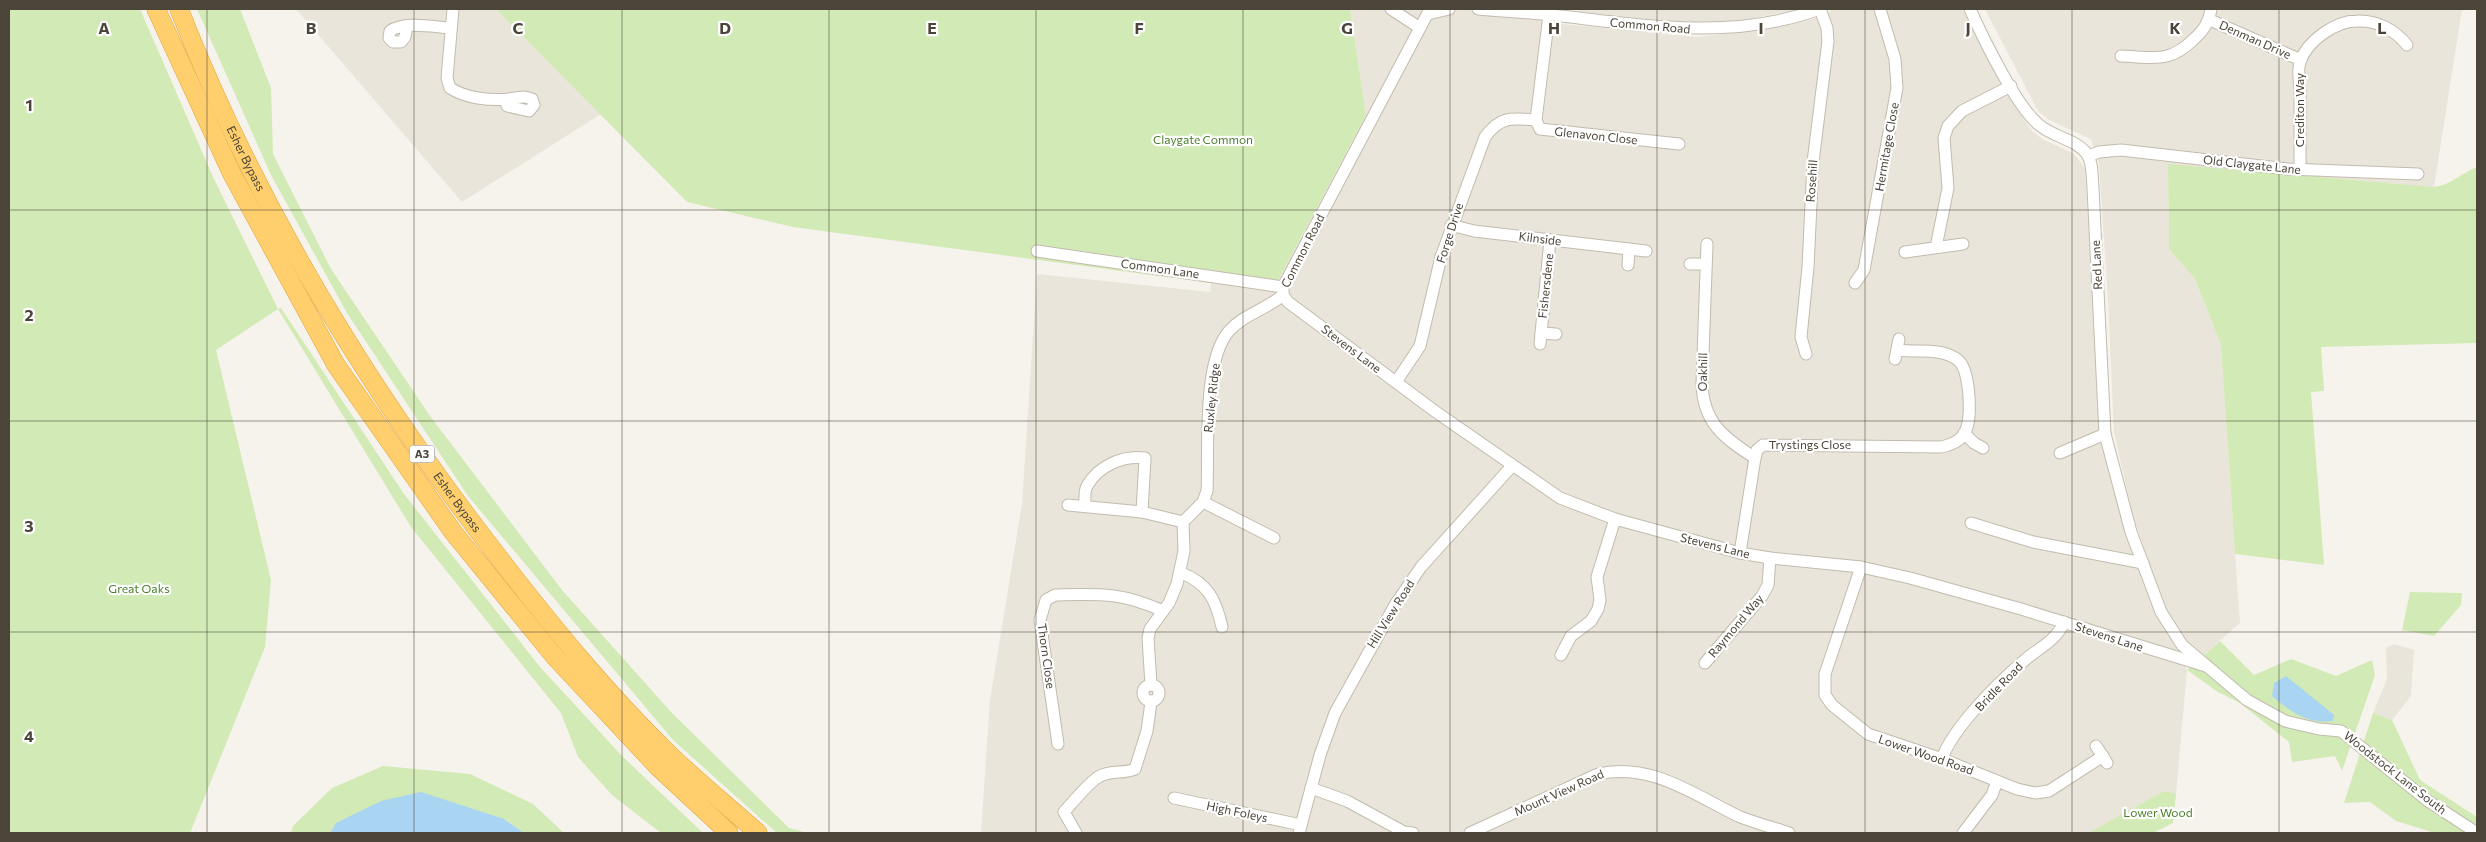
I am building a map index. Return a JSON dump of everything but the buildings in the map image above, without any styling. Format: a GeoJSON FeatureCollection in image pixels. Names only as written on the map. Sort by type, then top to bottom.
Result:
{"type":"FeatureCollection","features":[{"type":"Feature","properties":{"kind":"highway","name":"Esher Bypass"},"geometry":{"type":"LineString","coordinates":[[156,9],[232,174],[336,365],[453,532],[555,657],[658,767],[729,833]]}},
{"type":"Feature","properties":{"kind":"highway","name":"Esher Bypass"},"geometry":{"type":"LineString","coordinates":[[179,9],[231,130],[290,244],[364,371],[471,522],[563,640],[670,755],[758,833]]}},
{"type":"Feature","properties":{"kind":"street"},"geometry":{"type":"LineString","coordinates":[[453,9],[447,78],[450,88],[461,95],[508,99],[524,95],[532,99],[534,105],[529,110],[507,106]]}},
{"type":"Feature","properties":{"kind":"street"},"geometry":{"type":"LineString","coordinates":[[1391,9],[1420,28]]}},
{"type":"Feature","properties":{"kind":"street","name":"Common Road"},"geometry":{"type":"LineString","coordinates":[[1283,291],[1429,11],[1449,9]]}},
{"type":"Feature","properties":{"kind":"street","name":"Common Road"},"geometry":{"type":"LineString","coordinates":[[1478,9],[1556,13],[1664,28],[1721,29],[1768,22],[1820,9]]}},
{"type":"Feature","properties":{"kind":"street","name":"Rosehill"},"geometry":{"type":"LineString","coordinates":[[1806,354],[1801,337],[1808,267],[1813,162],[1828,40],[1825,19],[1820,9]]}},
{"type":"Feature","properties":{"kind":"street","name":"Hermitage Close"},"geometry":{"type":"LineString","coordinates":[[1855,283],[1864,270],[1897,88],[1895,59],[1880,9]]}},
{"type":"Feature","properties":{"kind":"street"},"geometry":{"type":"LineString","coordinates":[[1970,9],[2010,86],[2037,124],[2048,132],[2079,146],[2088,156]]}},
{"type":"Feature","properties":{"kind":"street"},"geometry":{"type":"LineString","coordinates":[[1536,120],[1556,13]]}},
{"type":"Feature","properties":{"kind":"street"},"geometry":{"type":"LineString","coordinates":[[2121,56],[2169,57],[2182,51],[2197,36],[2210,14]]}},
{"type":"Feature","properties":{"kind":"street","name":"Denman Drive"},"geometry":{"type":"LineString","coordinates":[[2210,14],[2301,60]]}},
{"type":"Feature","properties":{"kind":"street","name":"Crediton Way"},"geometry":{"type":"LineString","coordinates":[[2300,170],[2301,60],[2309,48],[2324,33],[2349,21],[2380,25],[2397,32],[2407,45]]}},
{"type":"Feature","properties":{"kind":"street"},"geometry":{"type":"LineString","coordinates":[[407,26],[451,28]]}},
{"type":"Feature","properties":{"kind":"street"},"geometry":{"type":"LineString","coordinates":[[1936,247],[1948,188],[1948,166],[1944,138],[1948,126],[1962,111],[2010,86]]}},
{"type":"Feature","properties":{"kind":"street","name":"Forge Drive"},"geometry":{"type":"LineString","coordinates":[[1396,382],[1420,346],[1441,257],[1480,148],[1492,127],[1507,119],[1536,120]]}},
{"type":"Feature","properties":{"kind":"street","name":"Glenavon Close"},"geometry":{"type":"LineString","coordinates":[[1536,120],[1540,129],[1545,131],[1679,144]]}},
{"type":"Feature","properties":{"kind":"street","name":"Old Claygate Lane"},"geometry":{"type":"LineString","coordinates":[[2088,156],[2106,150],[2129,150],[2300,170],[2418,174]]}},
{"type":"Feature","properties":{"kind":"street","name":"Red Lane"},"geometry":{"type":"LineString","coordinates":[[2088,156],[2093,197],[2105,434],[2127,519],[2161,612],[2182,645],[2206,666]]}},
{"type":"Feature","properties":{"kind":"street","name":"Kilnside"},"geometry":{"type":"LineString","coordinates":[[1451,225],[1474,231],[1646,251]]}},
{"type":"Feature","properties":{"kind":"street","name":"Fishersdene"},"geometry":{"type":"LineString","coordinates":[[1550,240],[1540,338],[1556,334]]}},
{"type":"Feature","properties":{"kind":"street","name":"Oakhill"},"geometry":{"type":"LineString","coordinates":[[1706,244],[1704,403],[1712,422],[1723,435],[1755,458]]}},
{"type":"Feature","properties":{"kind":"street"},"geometry":{"type":"LineString","coordinates":[[1905,252],[1963,244]]}},
{"type":"Feature","properties":{"kind":"street"},"geometry":{"type":"LineString","coordinates":[[1628,266],[1629,249]]}},
{"type":"Feature","properties":{"kind":"street","name":"Common Lane"},"geometry":{"type":"LineString","coordinates":[[1037,251],[1283,291]]}},
{"type":"Feature","properties":{"kind":"street"},"geometry":{"type":"LineString","coordinates":[[1690,264],[1705,264]]}},
{"type":"Feature","properties":{"kind":"street","name":"Stevens Lane"},"geometry":{"type":"LineString","coordinates":[[1283,291],[1288,302],[1512,466],[1560,498],[1615,519],[1740,553],[1860,567],[1910,578],[2064,622],[2206,666]]}},
{"type":"Feature","properties":{"kind":"street","name":"Ruxley Ridge"},"geometry":{"type":"LineString","coordinates":[[1202,502],[1207,491],[1212,376],[1222,342],[1238,323],[1283,291]]}},
{"type":"Feature","properties":{"kind":"street"},"geometry":{"type":"LineString","coordinates":[[1897,349],[1933,352],[1964,359],[1964,368],[1968,382],[1968,420],[1964,433],[1974,443],[1983,448]]}},
{"type":"Feature","properties":{"kind":"street","name":"Trystings Close"},"geometry":{"type":"LineString","coordinates":[[1740,553],[1755,458],[1760,447],[1772,444],[1941,446],[1952,444],[1964,433]]}},
{"type":"Feature","properties":{"kind":"street"},"geometry":{"type":"LineString","coordinates":[[2060,454],[2105,434]]}},
{"type":"Feature","properties":{"kind":"street"},"geometry":{"type":"LineString","coordinates":[[1085,505],[1086,486],[1099,471],[1108,465],[1135,457],[1145,458],[1142,512]]}},
{"type":"Feature","properties":{"kind":"street","name":"Hill View Road"},"geometry":{"type":"LineString","coordinates":[[1300,829],[1335,712],[1395,605],[1421,567],[1512,466]]}},
{"type":"Feature","properties":{"kind":"street"},"geometry":{"type":"LineString","coordinates":[[1076,833],[1064,812],[1099,776],[1114,772],[1128,772],[1135,769],[1147,731],[1152,702],[1158,698],[1159,691],[1151,685],[1148,638],[1150,629],[1169,603],[1181,573],[1184,551],[1183,522],[1202,502],[1274,538]]}},
{"type":"Feature","properties":{"kind":"street"},"geometry":{"type":"LineString","coordinates":[[1068,505],[1085,505],[1142,512],[1183,522]]}},
{"type":"Feature","properties":{"kind":"street"},"geometry":{"type":"LineString","coordinates":[[1560,655],[1571,636],[1591,621],[1598,609],[1600,600],[1597,577],[1615,519]]}},
{"type":"Feature","properties":{"kind":"street"},"geometry":{"type":"LineString","coordinates":[[1971,523],[2033,542],[2143,563]]}},
{"type":"Feature","properties":{"kind":"street","name":"Raymond Way"},"geometry":{"type":"LineString","coordinates":[[1705,663],[1762,596],[1768,585],[1770,558]]}},
{"type":"Feature","properties":{"kind":"street","name":"Lower Wood Road"},"geometry":{"type":"LineString","coordinates":[[1860,567],[1825,674],[1825,695],[1832,705],[1868,734],[1942,759],[2027,792],[2049,791],[2102,755]]}},
{"type":"Feature","properties":{"kind":"street"},"geometry":{"type":"LineString","coordinates":[[1181,573],[1192,577],[1212,595],[1216,602],[1222,627]]}},
{"type":"Feature","properties":{"kind":"street","name":"Thorn Close"},"geometry":{"type":"LineString","coordinates":[[1058,744],[1040,620],[1046,600],[1055,595],[1119,595],[1140,600],[1163,611]]}},
{"type":"Feature","properties":{"kind":"street","name":"Bridle Road"},"geometry":{"type":"LineString","coordinates":[[1942,759],[1949,744],[1994,688],[2054,638],[2064,622]]}},
{"type":"Feature","properties":{"kind":"street"},"geometry":{"type":"LineString","coordinates":[[2172,657],[2182,645]]}},
{"type":"Feature","properties":{"kind":"street","name":"Woodstock Lane South"},"geometry":{"type":"LineString","coordinates":[[2206,666],[2247,700],[2285,721],[2319,729],[2341,730],[2428,801],[2477,833]]}},
{"type":"Feature","properties":{"kind":"street","name":"Mount View Road"},"geometry":{"type":"LineString","coordinates":[[1470,833],[1598,774],[1615,770],[1637,772],[1677,783],[1740,816],[1789,833]]}},
{"type":"Feature","properties":{"kind":"street"},"geometry":{"type":"LineString","coordinates":[[1963,833],[1992,795],[1997,781]]}},
{"type":"Feature","properties":{"kind":"street"},"geometry":{"type":"LineString","coordinates":[[1311,788],[1348,801],[1404,832],[1412,833]]}},
{"type":"Feature","properties":{"kind":"street","name":"High Foleys"},"geometry":{"type":"LineString","coordinates":[[1174,798],[1300,829]]}},
{"type":"Feature","properties":{"kind":"shaded area"},"geometry":{"type":"Polygon","coordinates":[[[296,9],[496,9],[601,114],[462,202],[296,9]]]}},
{"type":"Feature","properties":{"kind":"shaded area"},"geometry":{"type":"Polygon","coordinates":[[[1350,9],[1543,9],[1541,22],[1698,37],[1760,30],[1813,19],[1835,9],[1962,9],[2009,97],[2031,130],[2042,139],[2074,154],[2085,168],[2101,435],[2128,535],[2159,615],[2187,670],[2176,794],[2164,791],[2088,833],[981,833],[990,700],[1022,504],[1037,274],[1210,292],[1211,283],[1274,288],[1366,115],[1350,9]]]}},
{"type":"Feature","properties":{"kind":"shaded area"},"geometry":{"type":"Polygon","coordinates":[[[1575,9],[1801,9],[1743,20],[1703,25],[1580,12],[1575,9]]]}},
{"type":"Feature","properties":{"kind":"shaded area"},"geometry":{"type":"Polygon","coordinates":[[[1985,9],[2462,9],[2434,187],[2168,165],[2169,249],[2195,279],[2221,345],[2240,623],[2200,658],[2185,641],[2163,603],[2133,516],[2114,433],[2099,164],[2091,139],[2049,120],[2038,111],[1985,9]]]}},
{"type":"Feature","properties":{"kind":"shaded area"},"geometry":{"type":"Polygon","coordinates":[[[2394,644],[2414,650],[2411,696],[2392,720],[2373,713],[2387,679],[2386,648],[2394,644]]]}},
{"type":"Feature","properties":{"kind":"green space","name":"Great Oaks"},"geometry":{"type":"Polygon","coordinates":[[[9,9],[140,9],[213,177],[278,309],[216,350],[271,580],[265,647],[190,833],[9,833],[9,9]]]}},
{"type":"Feature","properties":{"kind":"green space"},"geometry":{"type":"Polygon","coordinates":[[[197,9],[240,9],[271,88],[273,154],[331,269],[430,416],[562,590],[671,712],[789,828],[808,833],[777,833],[673,740],[468,496],[347,313],[271,175],[197,9]]]}},
{"type":"Feature","properties":{"kind":"green space","name":"Claygate Common"},"geometry":{"type":"Polygon","coordinates":[[[496,9],[1350,9],[1366,115],[1274,288],[1211,283],[793,227],[687,202],[496,9]]]}},
{"type":"Feature","properties":{"kind":"green space"},"geometry":{"type":"Polygon","coordinates":[[[2168,164],[2434,187],[2446,184],[2477,167],[2477,343],[2321,347],[2324,391],[2311,392],[2324,565],[2235,554],[2221,345],[2195,279],[2169,249],[2168,164]]]}},
{"type":"Feature","properties":{"kind":"green space"},"geometry":{"type":"Polygon","coordinates":[[[281,308],[404,494],[540,667],[622,756],[703,833],[661,833],[612,795],[578,757],[561,713],[411,527],[278,309],[281,308]]]}},
{"type":"Feature","properties":{"kind":"green space"},"geometry":{"type":"Polygon","coordinates":[[[2410,592],[2462,593],[2461,605],[2434,636],[2402,630],[2410,592]]]}},
{"type":"Feature","properties":{"kind":"green space"},"geometry":{"type":"Polygon","coordinates":[[[2220,641],[2254,675],[2291,659],[2336,676],[2372,660],[2375,675],[2342,771],[2335,756],[2292,762],[2289,742],[2240,703],[2218,692],[2187,670],[2220,641]]]}},
{"type":"Feature","properties":{"kind":"green space"},"geometry":{"type":"Polygon","coordinates":[[[2373,713],[2392,720],[2420,780],[2477,817],[2477,833],[2435,833],[2396,821],[2370,802],[2344,803],[2373,713]]]}},
{"type":"Feature","properties":{"kind":"green space"},"geometry":{"type":"Polygon","coordinates":[[[383,766],[470,774],[533,804],[564,833],[524,833],[504,819],[336,823],[330,833],[291,833],[293,826],[332,788],[383,766]]]}},
{"type":"Feature","properties":{"kind":"green space","name":"Lower Wood"},"geometry":{"type":"Polygon","coordinates":[[[2164,791],[2176,794],[2173,823],[2153,833],[2088,833],[2164,791]]]}},
{"type":"Feature","properties":{"kind":"water"},"geometry":{"type":"Polygon","coordinates":[[[2286,676],[2334,715],[2333,721],[2307,719],[2286,707],[2272,696],[2274,683],[2286,676]]]}},
{"type":"Feature","properties":{"kind":"water"},"geometry":{"type":"Polygon","coordinates":[[[421,792],[504,819],[524,833],[330,833],[336,823],[381,801],[421,792]]]}}]}
